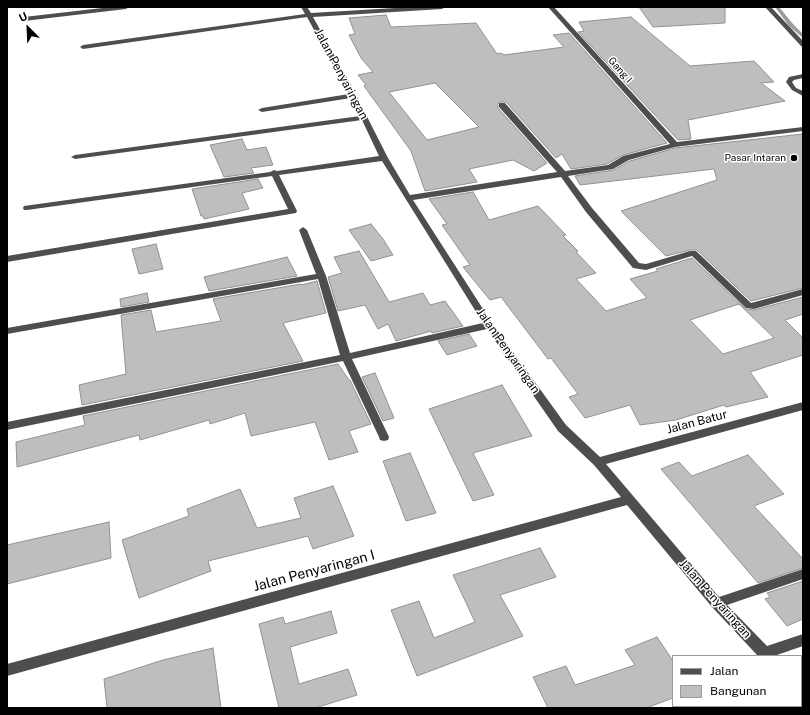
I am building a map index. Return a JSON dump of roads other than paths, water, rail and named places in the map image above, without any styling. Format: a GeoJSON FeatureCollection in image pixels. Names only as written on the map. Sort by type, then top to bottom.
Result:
{"type":"FeatureCollection","features":[{"type":"Feature","properties":{"kind":"street"},"geometry":{"type":"LineString","coordinates":[[24,19],[126,7]]}},
{"type":"Feature","properties":{"kind":"street","name":"Jalan Penyaringan"},"geometry":{"type":"LineString","coordinates":[[304,7],[353,96],[384,158],[408,198],[489,325],[562,428],[598,462],[628,500],[717,603],[766,655]]}},
{"type":"Feature","properties":{"kind":"street"},"geometry":{"type":"LineString","coordinates":[[82,47],[310,16],[442,7]]}},
{"type":"Feature","properties":{"kind":"street","name":"Gang I"},"geometry":{"type":"LineString","coordinates":[[551,7],[675,145]]}},
{"type":"Feature","properties":{"kind":"street"},"geometry":{"type":"LineString","coordinates":[[768,7],[803,45]]}},
{"type":"Feature","properties":{"kind":"street"},"geometry":{"type":"LineString","coordinates":[[803,76],[791,78],[789,82],[794,88],[803,94]]}},
{"type":"Feature","properties":{"kind":"street"},"geometry":{"type":"LineString","coordinates":[[262,110],[353,96]]}},
{"type":"Feature","properties":{"kind":"street"},"geometry":{"type":"LineString","coordinates":[[502,106],[562,174],[589,210],[636,266],[646,267],[693,253],[749,306],[754,306],[803,292]]}},
{"type":"Feature","properties":{"kind":"street"},"geometry":{"type":"LineString","coordinates":[[75,157],[364,118]]}},
{"type":"Feature","properties":{"kind":"street"},"geometry":{"type":"LineString","coordinates":[[408,198],[610,167],[626,158],[675,145],[803,130]]}},
{"type":"Feature","properties":{"kind":"street"},"geometry":{"type":"LineString","coordinates":[[27,208],[274,172],[384,158]]}},
{"type":"Feature","properties":{"kind":"street"},"geometry":{"type":"LineString","coordinates":[[7,259],[294,211],[274,172]]}},
{"type":"Feature","properties":{"kind":"street"},"geometry":{"type":"LineString","coordinates":[[303,230],[321,276],[346,357],[384,437]]}},
{"type":"Feature","properties":{"kind":"street"},"geometry":{"type":"LineString","coordinates":[[7,331],[321,276]]}},
{"type":"Feature","properties":{"kind":"street"},"geometry":{"type":"LineString","coordinates":[[7,426],[346,357],[489,325]]}},
{"type":"Feature","properties":{"kind":"street","name":"Jalan Batur"},"geometry":{"type":"LineString","coordinates":[[598,462],[803,406]]}},
{"type":"Feature","properties":{"kind":"street","name":"Jalan Penyaringan I"},"geometry":{"type":"LineString","coordinates":[[7,670],[628,500]]}},
{"type":"Feature","properties":{"kind":"street"},"geometry":{"type":"LineString","coordinates":[[717,603],[803,574]]}},
{"type":"Feature","properties":{"kind":"street"},"geometry":{"type":"LineString","coordinates":[[766,655],[803,640]]}},
{"type":"Feature","properties":{"kind":"waterway"},"geometry":{"type":"LineString","coordinates":[[777,7],[791,25],[803,37]]}},
{"type":"Feature","properties":{"kind":"place","name":"Pasar Intaran"},"geometry":{"type":"Point","coordinates":[794,158]}}]}
